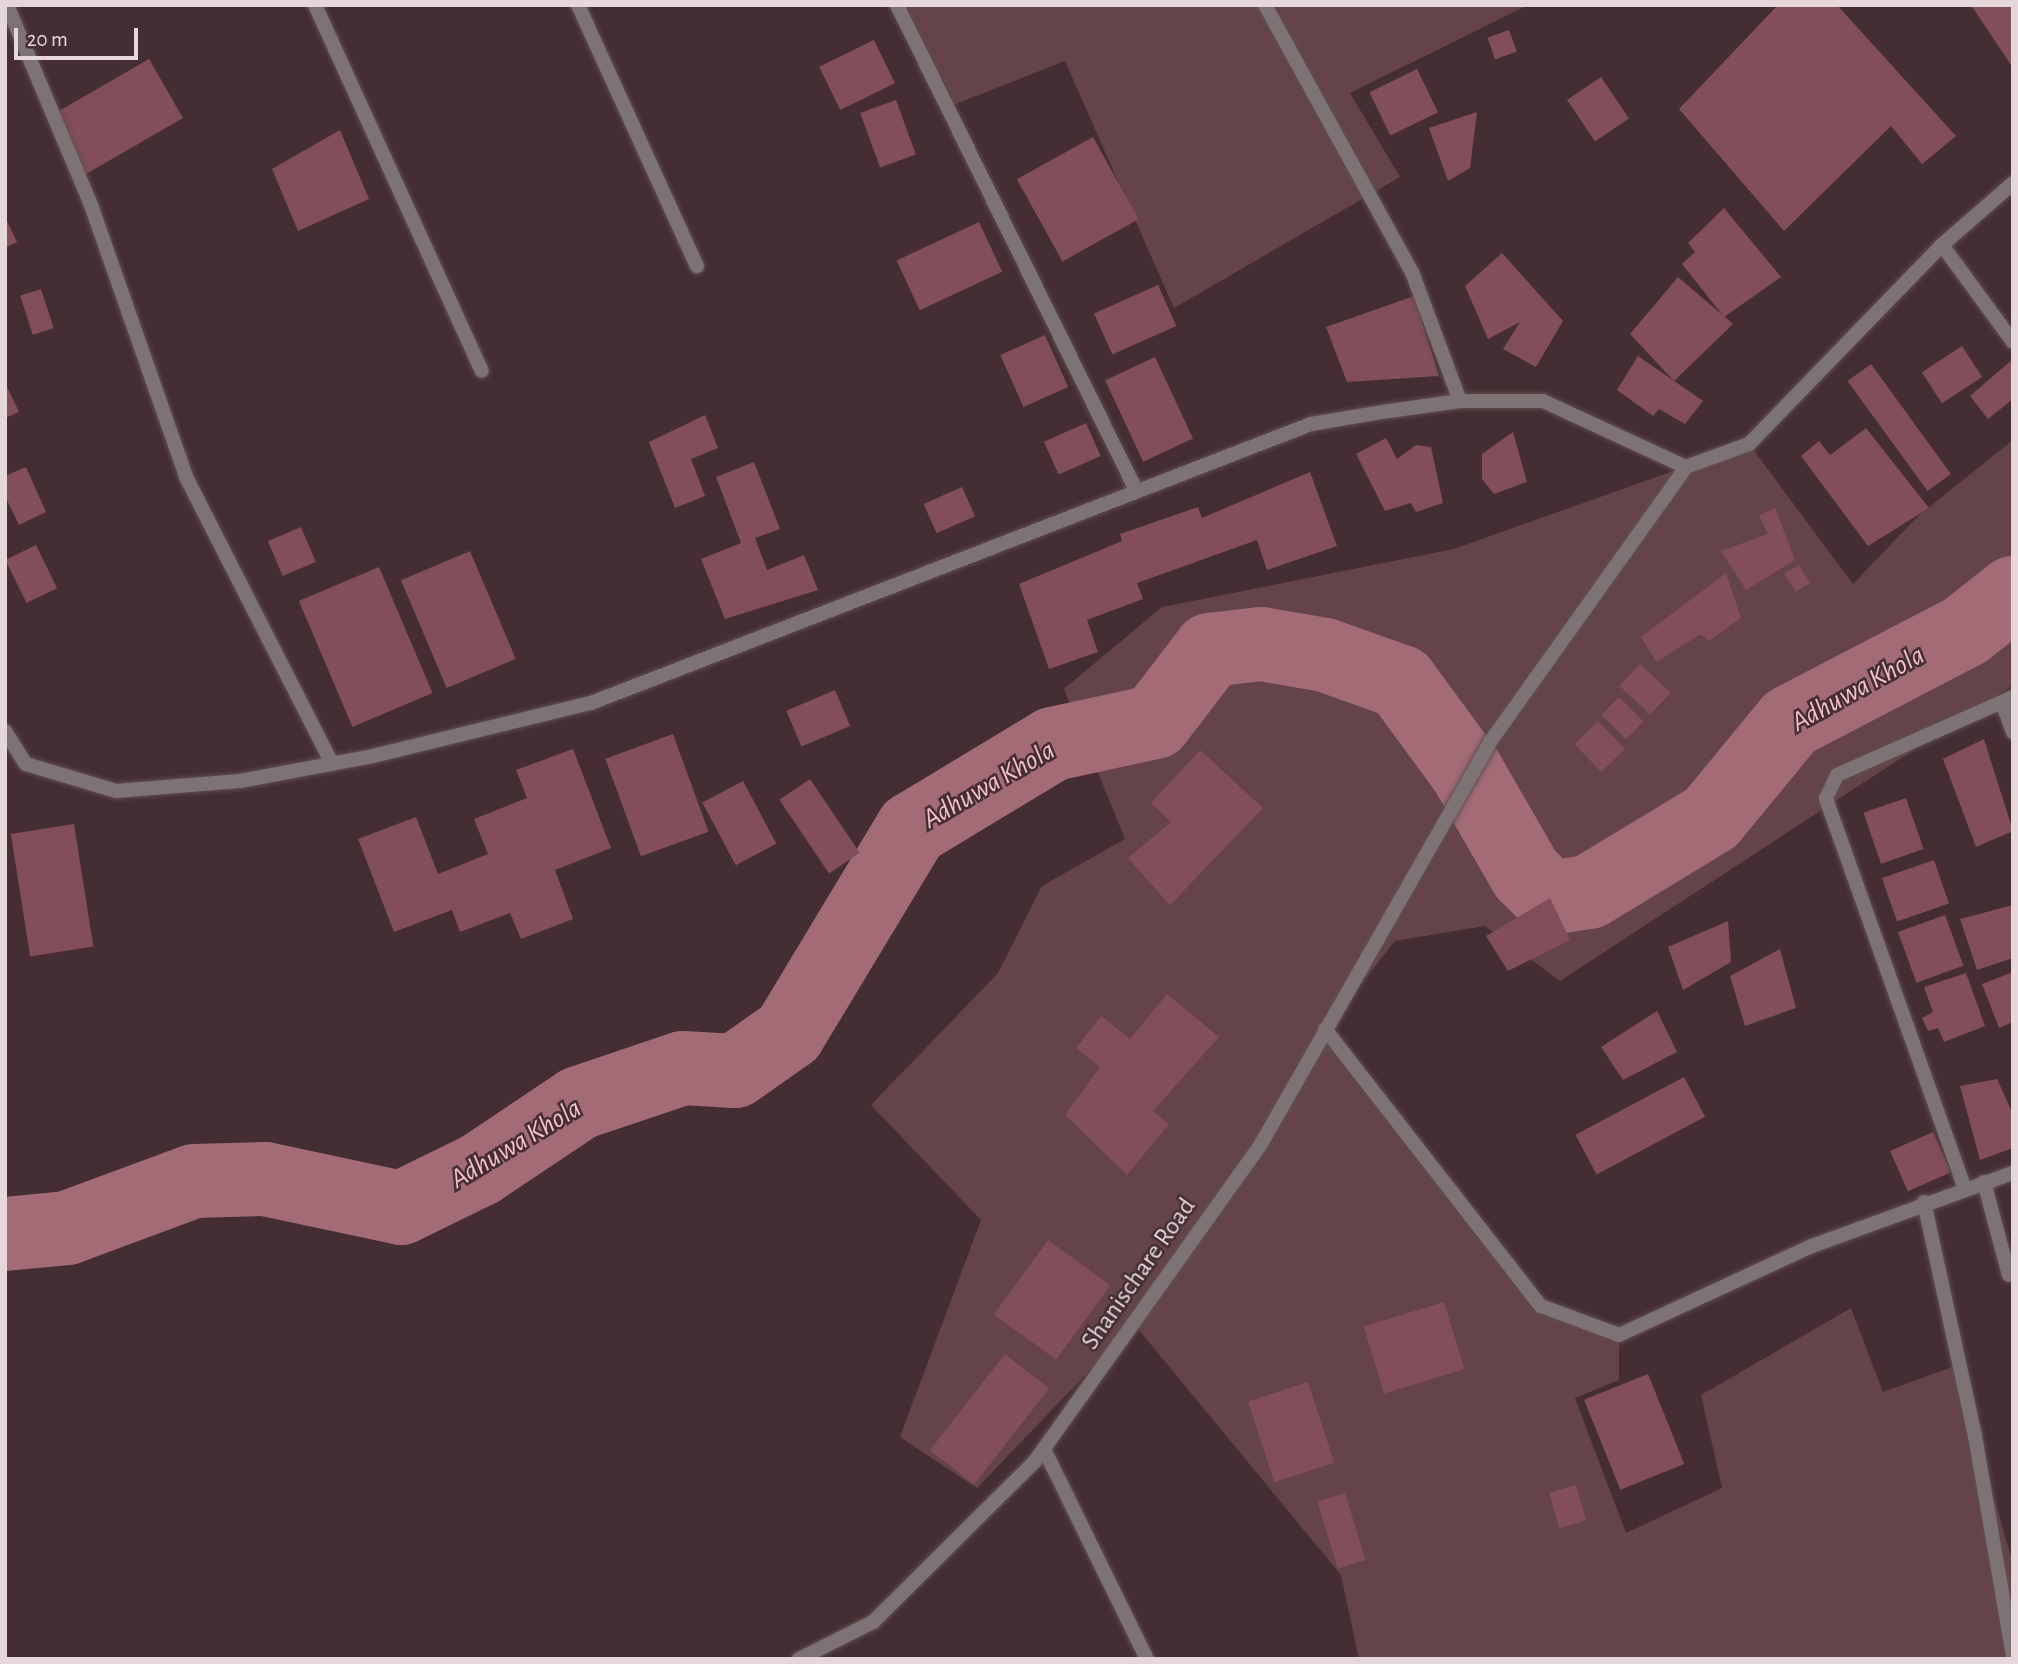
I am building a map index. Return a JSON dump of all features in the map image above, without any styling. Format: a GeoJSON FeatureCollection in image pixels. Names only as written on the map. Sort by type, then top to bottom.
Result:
{"type":"FeatureCollection","features":[{"type":"Feature","properties":{"kind":"street"},"geometry":{"type":"LineString","coordinates":[[6,5],[91,205],[187,477],[332,764]]}},
{"type":"Feature","properties":{"kind":"street"},"geometry":{"type":"LineString","coordinates":[[315,5],[482,371]]}},
{"type":"Feature","properties":{"kind":"street"},"geometry":{"type":"LineString","coordinates":[[578,5],[697,265]]}},
{"type":"Feature","properties":{"kind":"street"},"geometry":{"type":"LineString","coordinates":[[897,5],[1135,488]]}},
{"type":"Feature","properties":{"kind":"street"},"geometry":{"type":"LineString","coordinates":[[1265,5],[1412,272],[1460,401]]}},
{"type":"Feature","properties":{"kind":"street"},"geometry":{"type":"LineString","coordinates":[[5,730],[26,764],[116,791],[240,781],[332,764],[591,703],[1135,488],[1311,424],[1460,401],[1543,401],[1686,467],[1749,444],[1942,245],[2013,183]]}},
{"type":"Feature","properties":{"kind":"street"},"geometry":{"type":"LineString","coordinates":[[1942,245],[2013,342]]}},
{"type":"Feature","properties":{"kind":"street","name":"Shanischare Road"},"geometry":{"type":"LineString","coordinates":[[799,1659],[873,1622],[1044,1448],[1261,1144],[1325,1030],[1437,844],[1490,742],[1686,467]]}},
{"type":"Feature","properties":{"kind":"street"},"geometry":{"type":"LineString","coordinates":[[1965,1189],[1826,798],[1837,775],[2007,700],[2013,732]]}},
{"type":"Feature","properties":{"kind":"street"},"geometry":{"type":"LineString","coordinates":[[1325,1030],[1541,1306],[1619,1335],[1924,1202],[2013,1173]]}},
{"type":"Feature","properties":{"kind":"street"},"geometry":{"type":"LineString","coordinates":[[1984,1182],[2009,1275]]}},
{"type":"Feature","properties":{"kind":"street"},"geometry":{"type":"LineString","coordinates":[[1924,1202],[1975,1436],[2013,1656]]}},
{"type":"Feature","properties":{"kind":"street"},"geometry":{"type":"LineString","coordinates":[[1044,1448],[1147,1659]]}},
{"type":"Feature","properties":{"kind":"shaded area"},"geometry":{"type":"Polygon","coordinates":[[[897,5],[1528,5],[1350,93],[1400,177],[1174,308],[1065,61],[943,109],[897,5]]]}},
{"type":"Feature","properties":{"kind":"shaded area"},"geometry":{"type":"Polygon","coordinates":[[[2013,440],[2013,685],[1560,981],[1485,926],[1395,941],[1326,1029],[1541,1306],[1619,1335],[1619,1380],[1575,1398],[1626,1533],[1722,1488],[1701,1395],[1851,1308],[1883,1392],[1955,1366],[2013,1563],[2013,1659],[1359,1659],[1341,1575],[1134,1324],[977,1488],[900,1437],[981,1220],[871,1105],[998,973],[1042,886],[1125,839],[1064,689],[1162,607],[1454,549],[1749,444],[1853,584],[1918,516],[2013,440]]]}},
{"type":"Feature","properties":{"kind":"building"},"geometry":{"type":"Polygon","coordinates":[[[1778,5],[1837,5],[1956,136],[1922,164],[1891,126],[1784,231],[1679,109],[1778,5]]]}},
{"type":"Feature","properties":{"kind":"building"},"geometry":{"type":"Polygon","coordinates":[[[1971,5],[2013,5],[2013,68],[1971,5]]]}},
{"type":"Feature","properties":{"kind":"building"},"geometry":{"type":"Polygon","coordinates":[[[1509,30],[1517,52],[1495,59],[1487,38],[1509,30]]]}},
{"type":"Feature","properties":{"kind":"building"},"geometry":{"type":"Polygon","coordinates":[[[874,40],[895,83],[840,110],[819,67],[874,40]]]}},
{"type":"Feature","properties":{"kind":"building"},"geometry":{"type":"Polygon","coordinates":[[[149,59],[183,118],[86,174],[52,115],[149,59]]]}},
{"type":"Feature","properties":{"kind":"building"},"geometry":{"type":"Polygon","coordinates":[[[1417,69],[1438,112],[1390,135],[1369,92],[1417,69]]]}},
{"type":"Feature","properties":{"kind":"building"},"geometry":{"type":"Polygon","coordinates":[[[1601,77],[1629,118],[1595,141],[1567,100],[1601,77]]]}},
{"type":"Feature","properties":{"kind":"building"},"geometry":{"type":"Polygon","coordinates":[[[896,100],[916,155],[880,167],[860,113],[896,100]]]}},
{"type":"Feature","properties":{"kind":"building"},"geometry":{"type":"Polygon","coordinates":[[[1477,112],[1470,168],[1448,181],[1429,128],[1477,112]]]}},
{"type":"Feature","properties":{"kind":"building"},"geometry":{"type":"Polygon","coordinates":[[[340,130],[369,199],[298,231],[272,169],[340,130]]]}},
{"type":"Feature","properties":{"kind":"building"},"geometry":{"type":"Polygon","coordinates":[[[1093,137],[1139,219],[1062,261],[1017,179],[1093,137]]]}},
{"type":"Feature","properties":{"kind":"building"},"geometry":{"type":"Polygon","coordinates":[[[1724,208],[1781,277],[1724,317],[1682,264],[1695,252],[1688,243],[1724,208]]]}},
{"type":"Feature","properties":{"kind":"building"},"geometry":{"type":"Polygon","coordinates":[[[5,217],[17,242],[5,248],[5,217]]]}},
{"type":"Feature","properties":{"kind":"building"},"geometry":{"type":"Polygon","coordinates":[[[979,222],[1002,272],[920,310],[897,260],[979,222]]]}},
{"type":"Feature","properties":{"kind":"building"},"geometry":{"type":"Polygon","coordinates":[[[1502,253],[1563,321],[1536,367],[1503,349],[1520,322],[1488,339],[1465,286],[1502,253]]]}},
{"type":"Feature","properties":{"kind":"building"},"geometry":{"type":"Polygon","coordinates":[[[1678,277],[1733,324],[1674,381],[1630,334],[1678,277]]]}},
{"type":"Feature","properties":{"kind":"building"},"geometry":{"type":"Polygon","coordinates":[[[1158,285],[1176,326],[1112,355],[1094,313],[1158,285]]]}},
{"type":"Feature","properties":{"kind":"building"},"geometry":{"type":"Polygon","coordinates":[[[41,289],[54,328],[33,335],[20,296],[41,289]]]}},
{"type":"Feature","properties":{"kind":"building"},"geometry":{"type":"Polygon","coordinates":[[[1414,296],[1439,376],[1347,382],[1326,327],[1414,296]]]}},
{"type":"Feature","properties":{"kind":"building"},"geometry":{"type":"Polygon","coordinates":[[[1045,335],[1068,387],[1023,407],[1000,355],[1045,335]]]}},
{"type":"Feature","properties":{"kind":"building"},"geometry":{"type":"Polygon","coordinates":[[[1962,346],[1982,377],[1942,403],[1922,372],[1962,346]]]}},
{"type":"Feature","properties":{"kind":"building"},"geometry":{"type":"Polygon","coordinates":[[[1638,356],[1703,401],[1685,424],[1659,409],[1653,416],[1617,390],[1638,356]]]}},
{"type":"Feature","properties":{"kind":"building"},"geometry":{"type":"Polygon","coordinates":[[[1155,357],[1193,439],[1143,462],[1105,380],[1155,357]]]}},
{"type":"Feature","properties":{"kind":"building"},"geometry":{"type":"Polygon","coordinates":[[[2013,359],[2013,399],[1988,419],[1970,396],[2013,359]]]}},
{"type":"Feature","properties":{"kind":"building"},"geometry":{"type":"Polygon","coordinates":[[[1871,364],[1951,474],[1927,491],[1848,381],[1871,364]]]}},
{"type":"Feature","properties":{"kind":"building"},"geometry":{"type":"Polygon","coordinates":[[[5,383],[19,412],[5,418],[5,383]]]}},
{"type":"Feature","properties":{"kind":"building"},"geometry":{"type":"Polygon","coordinates":[[[705,415],[718,448],[691,459],[705,496],[675,508],[649,442],[705,415]]]}},
{"type":"Feature","properties":{"kind":"building"},"geometry":{"type":"Polygon","coordinates":[[[1086,423],[1101,456],[1059,475],[1044,442],[1086,423]]]}},
{"type":"Feature","properties":{"kind":"building"},"geometry":{"type":"Polygon","coordinates":[[[1866,428],[1929,508],[1868,546],[1801,456],[1819,441],[1830,455],[1866,428]]]}},
{"type":"Feature","properties":{"kind":"building"},"geometry":{"type":"Polygon","coordinates":[[[1513,432],[1527,482],[1494,494],[1482,479],[1482,454],[1513,432]]]}},
{"type":"Feature","properties":{"kind":"building"},"geometry":{"type":"Polygon","coordinates":[[[1386,438],[1397,459],[1416,445],[1431,447],[1443,503],[1416,512],[1411,503],[1385,511],[1356,454],[1386,438]]]}},
{"type":"Feature","properties":{"kind":"building"},"geometry":{"type":"Polygon","coordinates":[[[754,462],[780,529],[755,538],[767,570],[804,555],[818,590],[725,619],[701,559],[741,543],[716,477],[754,462]]]}},
{"type":"Feature","properties":{"kind":"building"},"geometry":{"type":"Polygon","coordinates":[[[26,467],[46,512],[19,525],[5,496],[5,476],[26,467]]]}},
{"type":"Feature","properties":{"kind":"building"},"geometry":{"type":"Polygon","coordinates":[[[1310,472],[1337,546],[1267,570],[1257,540],[1137,583],[1143,599],[1087,620],[1098,652],[1049,669],[1019,584],[1122,541],[1120,534],[1198,507],[1202,518],[1310,472]]]}},
{"type":"Feature","properties":{"kind":"building"},"geometry":{"type":"Polygon","coordinates":[[[962,487],[975,516],[937,533],[924,504],[962,487]]]}},
{"type":"Feature","properties":{"kind":"building"},"geometry":{"type":"Polygon","coordinates":[[[1775,508],[1795,560],[1746,590],[1721,551],[1768,534],[1759,516],[1775,508]]]}},
{"type":"Feature","properties":{"kind":"building"},"geometry":{"type":"Polygon","coordinates":[[[301,527],[316,562],[283,576],[268,541],[301,527]]]}},
{"type":"Feature","properties":{"kind":"building"},"geometry":{"type":"Polygon","coordinates":[[[36,545],[57,588],[26,603],[5,560],[36,545]]]}},
{"type":"Feature","properties":{"kind":"building"},"geometry":{"type":"Polygon","coordinates":[[[470,551],[516,659],[447,688],[401,580],[470,551]]]}},
{"type":"Feature","properties":{"kind":"building"},"geometry":{"type":"Polygon","coordinates":[[[1799,565],[1810,583],[1795,592],[1784,574],[1799,565]]]}},
{"type":"Feature","properties":{"kind":"building"},"geometry":{"type":"Polygon","coordinates":[[[379,567],[433,693],[352,727],[299,601],[379,567]]]}},
{"type":"Feature","properties":{"kind":"building"},"geometry":{"type":"Polygon","coordinates":[[[1726,573],[1741,618],[1709,641],[1701,634],[1656,662],[1641,637],[1726,573]]]}},
{"type":"Feature","properties":{"kind":"building"},"geometry":{"type":"Polygon","coordinates":[[[1640,664],[1671,693],[1650,715],[1620,686],[1640,664]]]}},
{"type":"Feature","properties":{"kind":"building"},"geometry":{"type":"Polygon","coordinates":[[[835,690],[850,726],[801,747],[786,711],[835,690]]]}},
{"type":"Feature","properties":{"kind":"building"},"geometry":{"type":"Polygon","coordinates":[[[1619,697],[1644,722],[1626,739],[1601,715],[1619,697]]]}},
{"type":"Feature","properties":{"kind":"building"},"geometry":{"type":"Polygon","coordinates":[[[1598,721],[1625,749],[1601,772],[1574,744],[1598,721]]]}},
{"type":"Feature","properties":{"kind":"building"},"geometry":{"type":"Polygon","coordinates":[[[673,734],[709,832],[641,856],[605,759],[673,734]]]}},
{"type":"Feature","properties":{"kind":"building"},"geometry":{"type":"Polygon","coordinates":[[[1984,739],[2013,831],[1976,847],[1943,759],[1984,739]]]}},
{"type":"Feature","properties":{"kind":"building"},"geometry":{"type":"Polygon","coordinates":[[[573,749],[611,848],[555,870],[573,919],[521,939],[510,913],[460,932],[452,910],[394,932],[358,839],[416,817],[438,874],[488,854],[474,819],[527,798],[516,770],[573,749]]]}},
{"type":"Feature","properties":{"kind":"building"},"geometry":{"type":"Polygon","coordinates":[[[1200,750],[1263,808],[1170,905],[1128,858],[1171,822],[1151,803],[1200,750]]]}},
{"type":"Feature","properties":{"kind":"building"},"geometry":{"type":"Polygon","coordinates":[[[810,779],[860,853],[829,873],[779,800],[810,779]]]}},
{"type":"Feature","properties":{"kind":"building"},"geometry":{"type":"Polygon","coordinates":[[[743,781],[776,844],[736,865],[702,803],[743,781]]]}},
{"type":"Feature","properties":{"kind":"building"},"geometry":{"type":"Polygon","coordinates":[[[1906,798],[1924,849],[1881,864],[1863,813],[1906,798]]]}},
{"type":"Feature","properties":{"kind":"building"},"geometry":{"type":"Polygon","coordinates":[[[74,824],[93,946],[30,956],[11,834],[74,824]]]}},
{"type":"Feature","properties":{"kind":"building"},"geometry":{"type":"Polygon","coordinates":[[[1934,860],[1949,903],[1897,921],[1882,878],[1934,860]]]}},
{"type":"Feature","properties":{"kind":"building"},"geometry":{"type":"Polygon","coordinates":[[[1550,898],[1570,940],[1508,971],[1486,936],[1550,898]]]}},
{"type":"Feature","properties":{"kind":"building"},"geometry":{"type":"Polygon","coordinates":[[[2013,905],[2013,958],[1977,970],[1960,919],[2013,905]]]}},
{"type":"Feature","properties":{"kind":"building"},"geometry":{"type":"Polygon","coordinates":[[[1945,915],[1963,966],[1916,983],[1898,932],[1945,915]]]}},
{"type":"Feature","properties":{"kind":"building"},"geometry":{"type":"Polygon","coordinates":[[[1728,921],[1731,962],[1683,990],[1668,947],[1728,921]]]}},
{"type":"Feature","properties":{"kind":"building"},"geometry":{"type":"Polygon","coordinates":[[[1780,949],[1796,1008],[1745,1026],[1730,976],[1780,949]]]}},
{"type":"Feature","properties":{"kind":"building"},"geometry":{"type":"Polygon","coordinates":[[[2013,972],[2013,1022],[1999,1028],[1982,984],[2013,972]]]}},
{"type":"Feature","properties":{"kind":"building"},"geometry":{"type":"Polygon","coordinates":[[[1966,973],[1985,1026],[1944,1042],[1938,1028],[1928,1031],[1922,1018],[1933,1012],[1924,987],[1966,973]]]}},
{"type":"Feature","properties":{"kind":"building"},"geometry":{"type":"Polygon","coordinates":[[[1167,994],[1219,1037],[1153,1111],[1169,1124],[1127,1175],[1065,1115],[1100,1067],[1076,1048],[1101,1016],[1130,1039],[1167,994]]]}},
{"type":"Feature","properties":{"kind":"building"},"geometry":{"type":"Polygon","coordinates":[[[1657,1011],[1677,1052],[1623,1080],[1601,1047],[1657,1011]]]}},
{"type":"Feature","properties":{"kind":"building"},"geometry":{"type":"Polygon","coordinates":[[[1684,1077],[1705,1117],[1597,1174],[1575,1135],[1684,1077]]]}},
{"type":"Feature","properties":{"kind":"building"},"geometry":{"type":"Polygon","coordinates":[[[1997,1079],[2013,1114],[2013,1148],[1980,1160],[1960,1086],[1997,1079]]]}},
{"type":"Feature","properties":{"kind":"building"},"geometry":{"type":"Polygon","coordinates":[[[1933,1132],[1951,1172],[1908,1191],[1890,1151],[1933,1132]]]}},
{"type":"Feature","properties":{"kind":"building"},"geometry":{"type":"Polygon","coordinates":[[[1048,1240],[1110,1285],[1056,1360],[994,1314],[1048,1240]]]}},
{"type":"Feature","properties":{"kind":"building"},"geometry":{"type":"Polygon","coordinates":[[[1444,1302],[1464,1369],[1384,1394],[1364,1327],[1444,1302]]]}},
{"type":"Feature","properties":{"kind":"building"},"geometry":{"type":"Polygon","coordinates":[[[1005,1354],[1049,1388],[974,1485],[930,1450],[1005,1354]]]}},
{"type":"Feature","properties":{"kind":"building"},"geometry":{"type":"Polygon","coordinates":[[[1648,1374],[1684,1464],[1620,1490],[1584,1400],[1648,1374]]]}},
{"type":"Feature","properties":{"kind":"building"},"geometry":{"type":"Polygon","coordinates":[[[1308,1382],[1334,1463],[1274,1482],[1248,1401],[1308,1382]]]}},
{"type":"Feature","properties":{"kind":"building"},"geometry":{"type":"Polygon","coordinates":[[[1576,1485],[1586,1521],[1559,1528],[1549,1493],[1576,1485]]]}},
{"type":"Feature","properties":{"kind":"building"},"geometry":{"type":"Polygon","coordinates":[[[1345,1493],[1365,1560],[1338,1568],[1317,1501],[1345,1493]]]}},
{"type":"Feature","properties":{"kind":"waterway","name":"Adhuwa Khola"},"geometry":{"type":"LineString","coordinates":[[5,1234],[67,1228],[194,1181],[265,1179],[401,1208],[479,1170],[579,1103],[683,1068],[735,1071],[789,1033],[912,829],[1053,744],[1155,722],[1210,650],[1261,644],[1325,655],[1401,682],[1467,772],[1526,874],[1550,898],[1589,892],[1711,818],[1790,722],[1965,631],[2013,593]]}}]}
